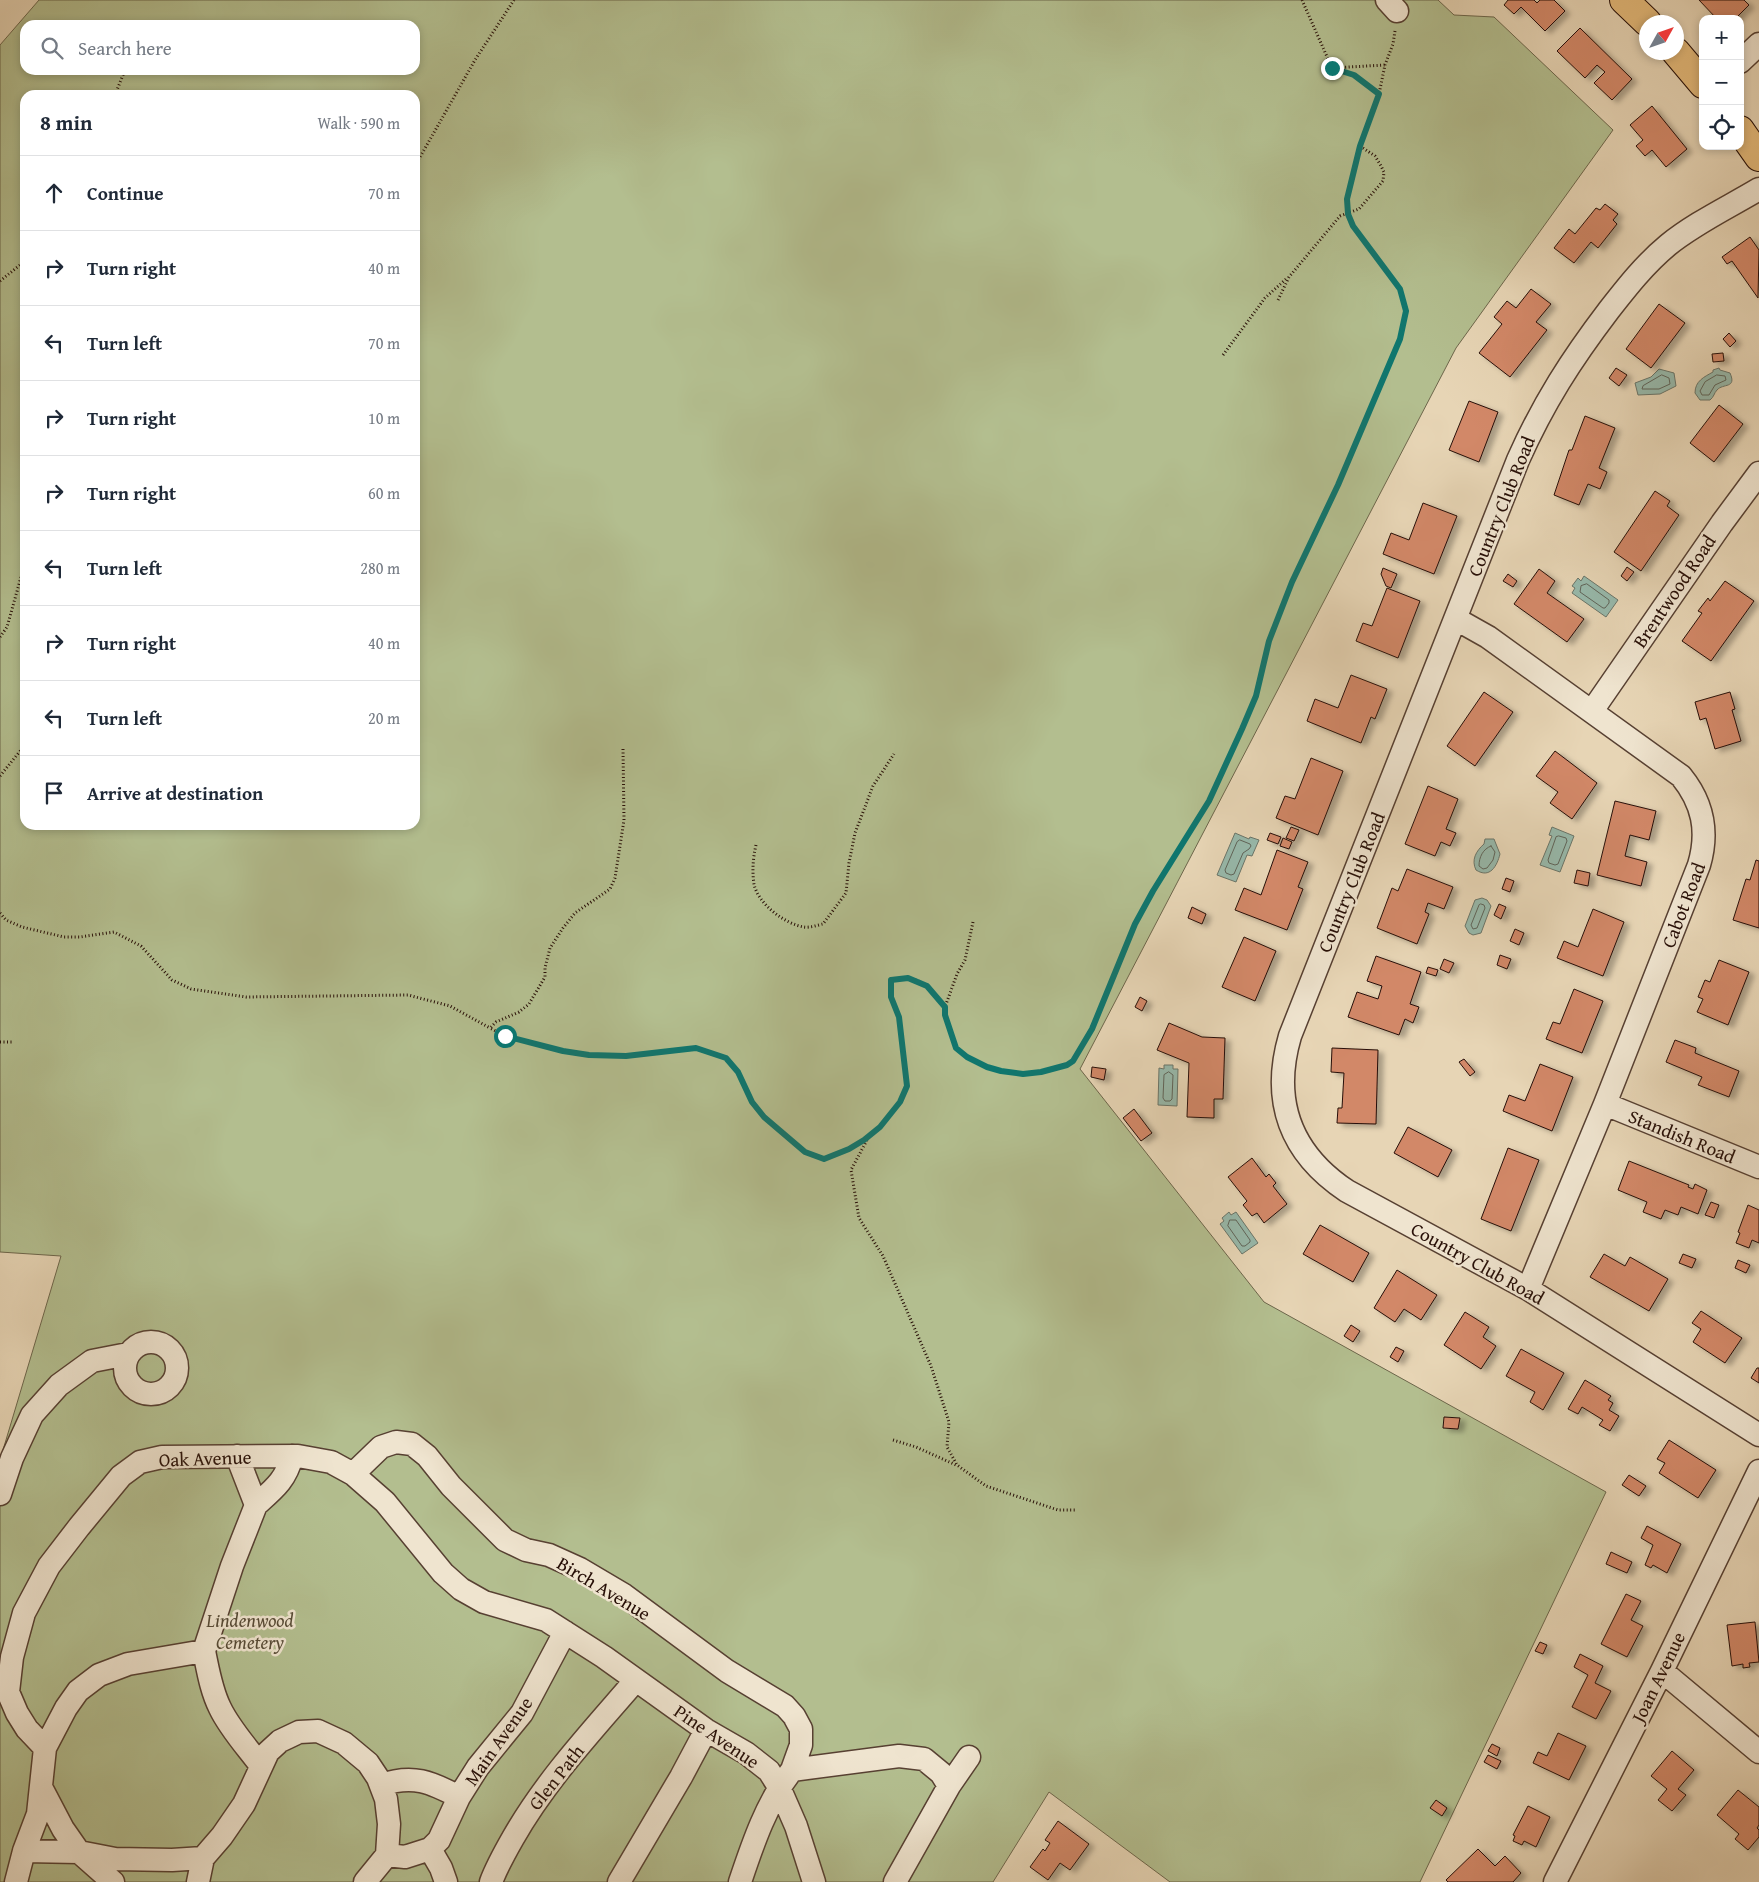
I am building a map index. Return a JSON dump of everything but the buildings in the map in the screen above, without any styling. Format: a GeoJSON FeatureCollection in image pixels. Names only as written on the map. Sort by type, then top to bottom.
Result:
{"type":"FeatureCollection","features":[{"type":"Feature","properties":{"kind":"main road"},"geometry":{"type":"LineString","coordinates":[[1624,0],[1640,15]]}},
{"type":"Feature","properties":{"kind":"main road"},"geometry":{"type":"LineString","coordinates":[[1683,60],[1699,79]]}},
{"type":"Feature","properties":{"kind":"main road"},"geometry":{"type":"LineString","coordinates":[[1744,136],[1759,157]]}},
{"type":"Feature","properties":{"kind":"street"},"geometry":{"type":"LineString","coordinates":[[1742,60],[1759,44]]}},
{"type":"Feature","properties":{"kind":"street","name":"Country Club Road"},"geometry":{"type":"LineString","coordinates":[[1759,189],[1696,226],[1659,253],[1634,278],[1569,364],[1540,412],[1525,444],[1290,1036],[1284,1062],[1282,1088],[1289,1124],[1297,1140],[1318,1169],[1332,1181],[1347,1191],[1528,1289],[1759,1435]]}},
{"type":"Feature","properties":{"kind":"street","name":"Brentwood Road"},"geometry":{"type":"LineString","coordinates":[[1592,711],[1722,523],[1759,473]]}},
{"type":"Feature","properties":{"kind":"street","name":"Cabot Road"},"geometry":{"type":"LineString","coordinates":[[1456,619],[1488,637],[1681,776],[1690,786],[1699,805],[1704,824],[1705,838],[1699,865],[1605,1104],[1528,1289]]}},
{"type":"Feature","properties":{"kind":"street","name":"Standish Road"},"geometry":{"type":"LineString","coordinates":[[1605,1104],[1759,1167]]}},
{"type":"Feature","properties":{"kind":"street"},"geometry":{"type":"LineString","coordinates":[[0,1494],[12,1458],[32,1415],[59,1385],[92,1361],[128,1354]]}},
{"type":"Feature","properties":{"kind":"street","name":"Birch Avenue"},"geometry":{"type":"LineString","coordinates":[[353,1474],[381,1447],[396,1442],[412,1444],[427,1456],[451,1486],[505,1540],[526,1550],[549,1555],[624,1595],[727,1671],[785,1706],[794,1716],[801,1729],[801,1745],[786,1778]]}},
{"type":"Feature","properties":{"kind":"street"},"geometry":{"type":"LineString","coordinates":[[237,1456],[256,1505]]}},
{"type":"Feature","properties":{"kind":"street"},"geometry":{"type":"LineString","coordinates":[[261,1766],[220,1708],[210,1679],[204,1651],[232,1566],[256,1505],[272,1491],[288,1471],[292,1456]]}},
{"type":"Feature","properties":{"kind":"street","name":"Oak Avenue"},"geometry":{"type":"LineString","coordinates":[[45,1748],[22,1721],[8,1692],[6,1651],[49,1566],[79,1527],[121,1476],[140,1462],[162,1457],[292,1456],[331,1462],[353,1474],[385,1502],[443,1573],[461,1589],[484,1602],[546,1620],[565,1632]]}},
{"type":"Feature","properties":{"kind":"street","name":"Joan Avenue"},"geometry":{"type":"LineString","coordinates":[[1555,1882],[1662,1671],[1759,1471]]}},
{"type":"Feature","properties":{"kind":"street","name":"Pine Avenue"},"geometry":{"type":"LineString","coordinates":[[565,1632],[604,1657],[706,1730],[746,1753],[768,1771],[786,1778],[796,1826],[814,1882]]}},
{"type":"Feature","properties":{"kind":"street","name":"Main Avenue"},"geometry":{"type":"LineString","coordinates":[[430,1849],[440,1840],[459,1797],[486,1756],[522,1713],[565,1632]]}},
{"type":"Feature","properties":{"kind":"street"},"geometry":{"type":"LineString","coordinates":[[16,1882],[24,1851],[38,1814],[45,1748],[66,1708],[78,1691],[99,1675],[128,1664],[204,1651]]}},
{"type":"Feature","properties":{"kind":"street"},"geometry":{"type":"LineString","coordinates":[[1662,1671],[1759,1752]]}},
{"type":"Feature","properties":{"kind":"street","name":"Glen Path"},"geometry":{"type":"LineString","coordinates":[[491,1882],[496,1868],[531,1806],[564,1763],[634,1680]]}},
{"type":"Feature","properties":{"kind":"street"},"geometry":{"type":"LineString","coordinates":[[198,1882],[203,1858],[222,1836],[244,1804],[268,1752],[280,1741],[299,1732],[318,1730],[344,1743],[368,1763],[378,1778],[386,1799],[389,1824],[387,1855],[365,1882]]}},
{"type":"Feature","properties":{"kind":"street"},"geometry":{"type":"LineString","coordinates":[[619,1882],[681,1777],[706,1730]]}},
{"type":"Feature","properties":{"kind":"street"},"geometry":{"type":"LineString","coordinates":[[740,1882],[765,1817],[786,1778],[899,1756],[924,1759],[941,1773],[949,1786]]}},
{"type":"Feature","properties":{"kind":"street"},"geometry":{"type":"LineString","coordinates":[[895,1882],[949,1786],[969,1757]]}},
{"type":"Feature","properties":{"kind":"street","name":"Main Avenue"},"geometry":{"type":"LineString","coordinates":[[381,1785],[398,1779],[416,1779],[442,1787],[459,1797]]}},
{"type":"Feature","properties":{"kind":"street"},"geometry":{"type":"LineString","coordinates":[[41,1787],[63,1829],[79,1852],[113,1882]]}},
{"type":"Feature","properties":{"kind":"street"},"geometry":{"type":"LineString","coordinates":[[387,1855],[405,1857],[430,1849],[441,1868],[446,1882]]}},
{"type":"Feature","properties":{"kind":"street"},"geometry":{"type":"LineString","coordinates":[[24,1851],[79,1852],[116,1859],[172,1860],[203,1858]]}},
{"type":"Feature","properties":{"kind":"path"},"geometry":{"type":"LineString","coordinates":[[420,157],[475,60],[514,0]]}},
{"type":"Feature","properties":{"kind":"path"},"geometry":{"type":"LineString","coordinates":[[1302,0],[1332,68],[1354,75],[1379,94]]}},
{"type":"Feature","properties":{"kind":"path"},"geometry":{"type":"LineString","coordinates":[[973,922],[965,960],[957,974],[945,1007],[945,1015],[956,1048],[967,1057],[987,1067],[1023,1074],[1061,1067],[1073,1061],[1092,1029],[1135,924],[1153,891],[1209,801],[1256,696],[1269,641],[1292,582],[1338,485],[1400,339],[1406,311],[1400,289],[1353,226],[1348,214],[1347,199],[1360,146],[1379,94],[1385,66],[1393,44],[1392,5]]}},
{"type":"Feature","properties":{"kind":"path"},"geometry":{"type":"LineString","coordinates":[[1332,68],[1385,66]]}},
{"type":"Feature","properties":{"kind":"path"},"geometry":{"type":"LineString","coordinates":[[117,90],[123,75]]}},
{"type":"Feature","properties":{"kind":"path"},"geometry":{"type":"LineString","coordinates":[[1223,355],[1265,298],[1288,277],[1340,216],[1359,209],[1383,181],[1384,176],[1381,166],[1375,156],[1360,146]]}},
{"type":"Feature","properties":{"kind":"path"},"geometry":{"type":"LineString","coordinates":[[0,281],[20,265]]}},
{"type":"Feature","properties":{"kind":"path"},"geometry":{"type":"LineString","coordinates":[[1278,300],[1288,277]]}},
{"type":"Feature","properties":{"kind":"path"},"geometry":{"type":"LineString","coordinates":[[0,637],[7,627],[20,581]]}},
{"type":"Feature","properties":{"kind":"path"},"geometry":{"type":"LineString","coordinates":[[490,1028],[496,1022],[519,1012],[529,1004],[545,977],[545,968],[550,948],[563,928],[575,913],[610,889],[615,878],[624,820],[623,750]]}},
{"type":"Feature","properties":{"kind":"path"},"geometry":{"type":"LineString","coordinates":[[0,776],[20,751]]}},
{"type":"Feature","properties":{"kind":"path"},"geometry":{"type":"LineString","coordinates":[[756,845],[753,860],[755,886],[766,906],[780,918],[805,928],[823,924],[846,893],[855,833],[873,786],[894,754]]}},
{"type":"Feature","properties":{"kind":"path"},"geometry":{"type":"LineString","coordinates":[[0,913],[6,920],[22,927],[64,937],[80,937],[114,932],[141,946],[172,980],[191,989],[246,997],[408,995],[450,1006],[505,1036],[563,1051],[589,1055],[626,1056],[696,1048],[726,1058],[738,1072],[752,1102],[764,1117],[805,1152],[824,1159],[849,1149],[880,1127],[900,1102],[907,1086],[899,1017],[891,997],[891,980],[908,978],[927,986],[945,1007]]}},
{"type":"Feature","properties":{"kind":"path"},"geometry":{"type":"LineString","coordinates":[[0,1042],[12,1042]]}},
{"type":"Feature","properties":{"kind":"path"},"geometry":{"type":"LineString","coordinates":[[868,1137],[851,1170],[859,1218],[882,1256],[931,1366],[949,1422],[947,1447],[956,1465]]}},
{"type":"Feature","properties":{"kind":"path"},"geometry":{"type":"LineString","coordinates":[[893,1440],[916,1446],[956,1465],[986,1486],[1058,1510],[1075,1510]]}},
{"type":"Feature","properties":{"kind":"green space","name":"Lindenwood Cemetery"},"geometry":{"type":"Polygon","coordinates":[[[39,0],[1438,0],[1454,15],[1494,17],[1613,130],[1456,348],[1080,1069],[1264,1302],[1606,1492],[1420,1882],[1170,1882],[1049,1792],[993,1882],[0,1882],[0,1460],[61,1256],[0,1252],[0,45],[20,22],[20,75],[420,75],[420,20],[22,20],[39,0]]]}},
{"type":"Feature","properties":{"kind":"water"},"geometry":{"type":"Polygon","coordinates":[[[1719,368],[1730,373],[1732,378],[1731,384],[1716,391],[1710,400],[1700,400],[1695,393],[1697,385],[1713,370],[1719,368]]]}},
{"type":"Feature","properties":{"kind":"water"},"geometry":{"type":"Polygon","coordinates":[[[1659,369],[1674,373],[1676,386],[1660,394],[1638,395],[1635,383],[1651,377],[1659,369]]]}},
{"type":"Feature","properties":{"kind":"water"},"geometry":{"type":"Polygon","coordinates":[[[1584,576],[1618,600],[1606,617],[1572,593],[1575,588],[1572,586],[1578,578],[1581,581],[1584,576]]]}},
{"type":"Feature","properties":{"kind":"water"},"geometry":{"type":"Polygon","coordinates":[[[1552,827],[1574,836],[1560,872],[1540,865],[1552,836],[1549,835],[1552,827]]]}},
{"type":"Feature","properties":{"kind":"water"},"geometry":{"type":"Polygon","coordinates":[[[1235,833],[1249,839],[1250,837],[1259,840],[1252,856],[1247,855],[1236,882],[1217,875],[1235,833]]]}},
{"type":"Feature","properties":{"kind":"water"},"geometry":{"type":"Polygon","coordinates":[[[1485,839],[1494,839],[1500,854],[1495,867],[1485,873],[1476,870],[1474,863],[1475,856],[1484,844],[1485,839]]]}},
{"type":"Feature","properties":{"kind":"water"},"geometry":{"type":"Polygon","coordinates":[[[1482,898],[1487,900],[1491,906],[1481,933],[1473,935],[1469,933],[1465,926],[1475,900],[1482,898]]]}},
{"type":"Feature","properties":{"kind":"water"},"geometry":{"type":"Polygon","coordinates":[[[1164,1065],[1173,1065],[1173,1069],[1178,1069],[1177,1106],[1158,1105],[1159,1068],[1164,1069],[1164,1065]]]}},
{"type":"Feature","properties":{"kind":"water"},"geometry":{"type":"Polygon","coordinates":[[[1229,1212],[1231,1215],[1236,1212],[1258,1243],[1242,1254],[1220,1224],[1224,1221],[1222,1218],[1229,1212]]]}},
{"type":"Feature","properties":{"kind":"route"},"geometry":{"type":"LineString","coordinates":[[505,1036],[563,1051],[589,1055],[626,1056],[696,1048],[726,1058],[738,1072],[752,1102],[764,1117],[805,1152],[824,1159],[849,1149],[880,1127],[900,1102],[907,1086],[899,1017],[891,997],[891,980],[908,978],[927,986],[945,1007],[945,1015],[956,1048],[967,1057],[987,1067],[1023,1074],[1061,1067],[1073,1061],[1092,1029],[1135,924],[1153,891],[1209,801],[1242,729],[1256,696],[1269,641],[1292,582],[1338,485],[1400,339],[1406,311],[1400,289],[1353,226],[1348,214],[1347,199],[1360,146],[1379,94],[1354,75],[1332,68]]}}]}
